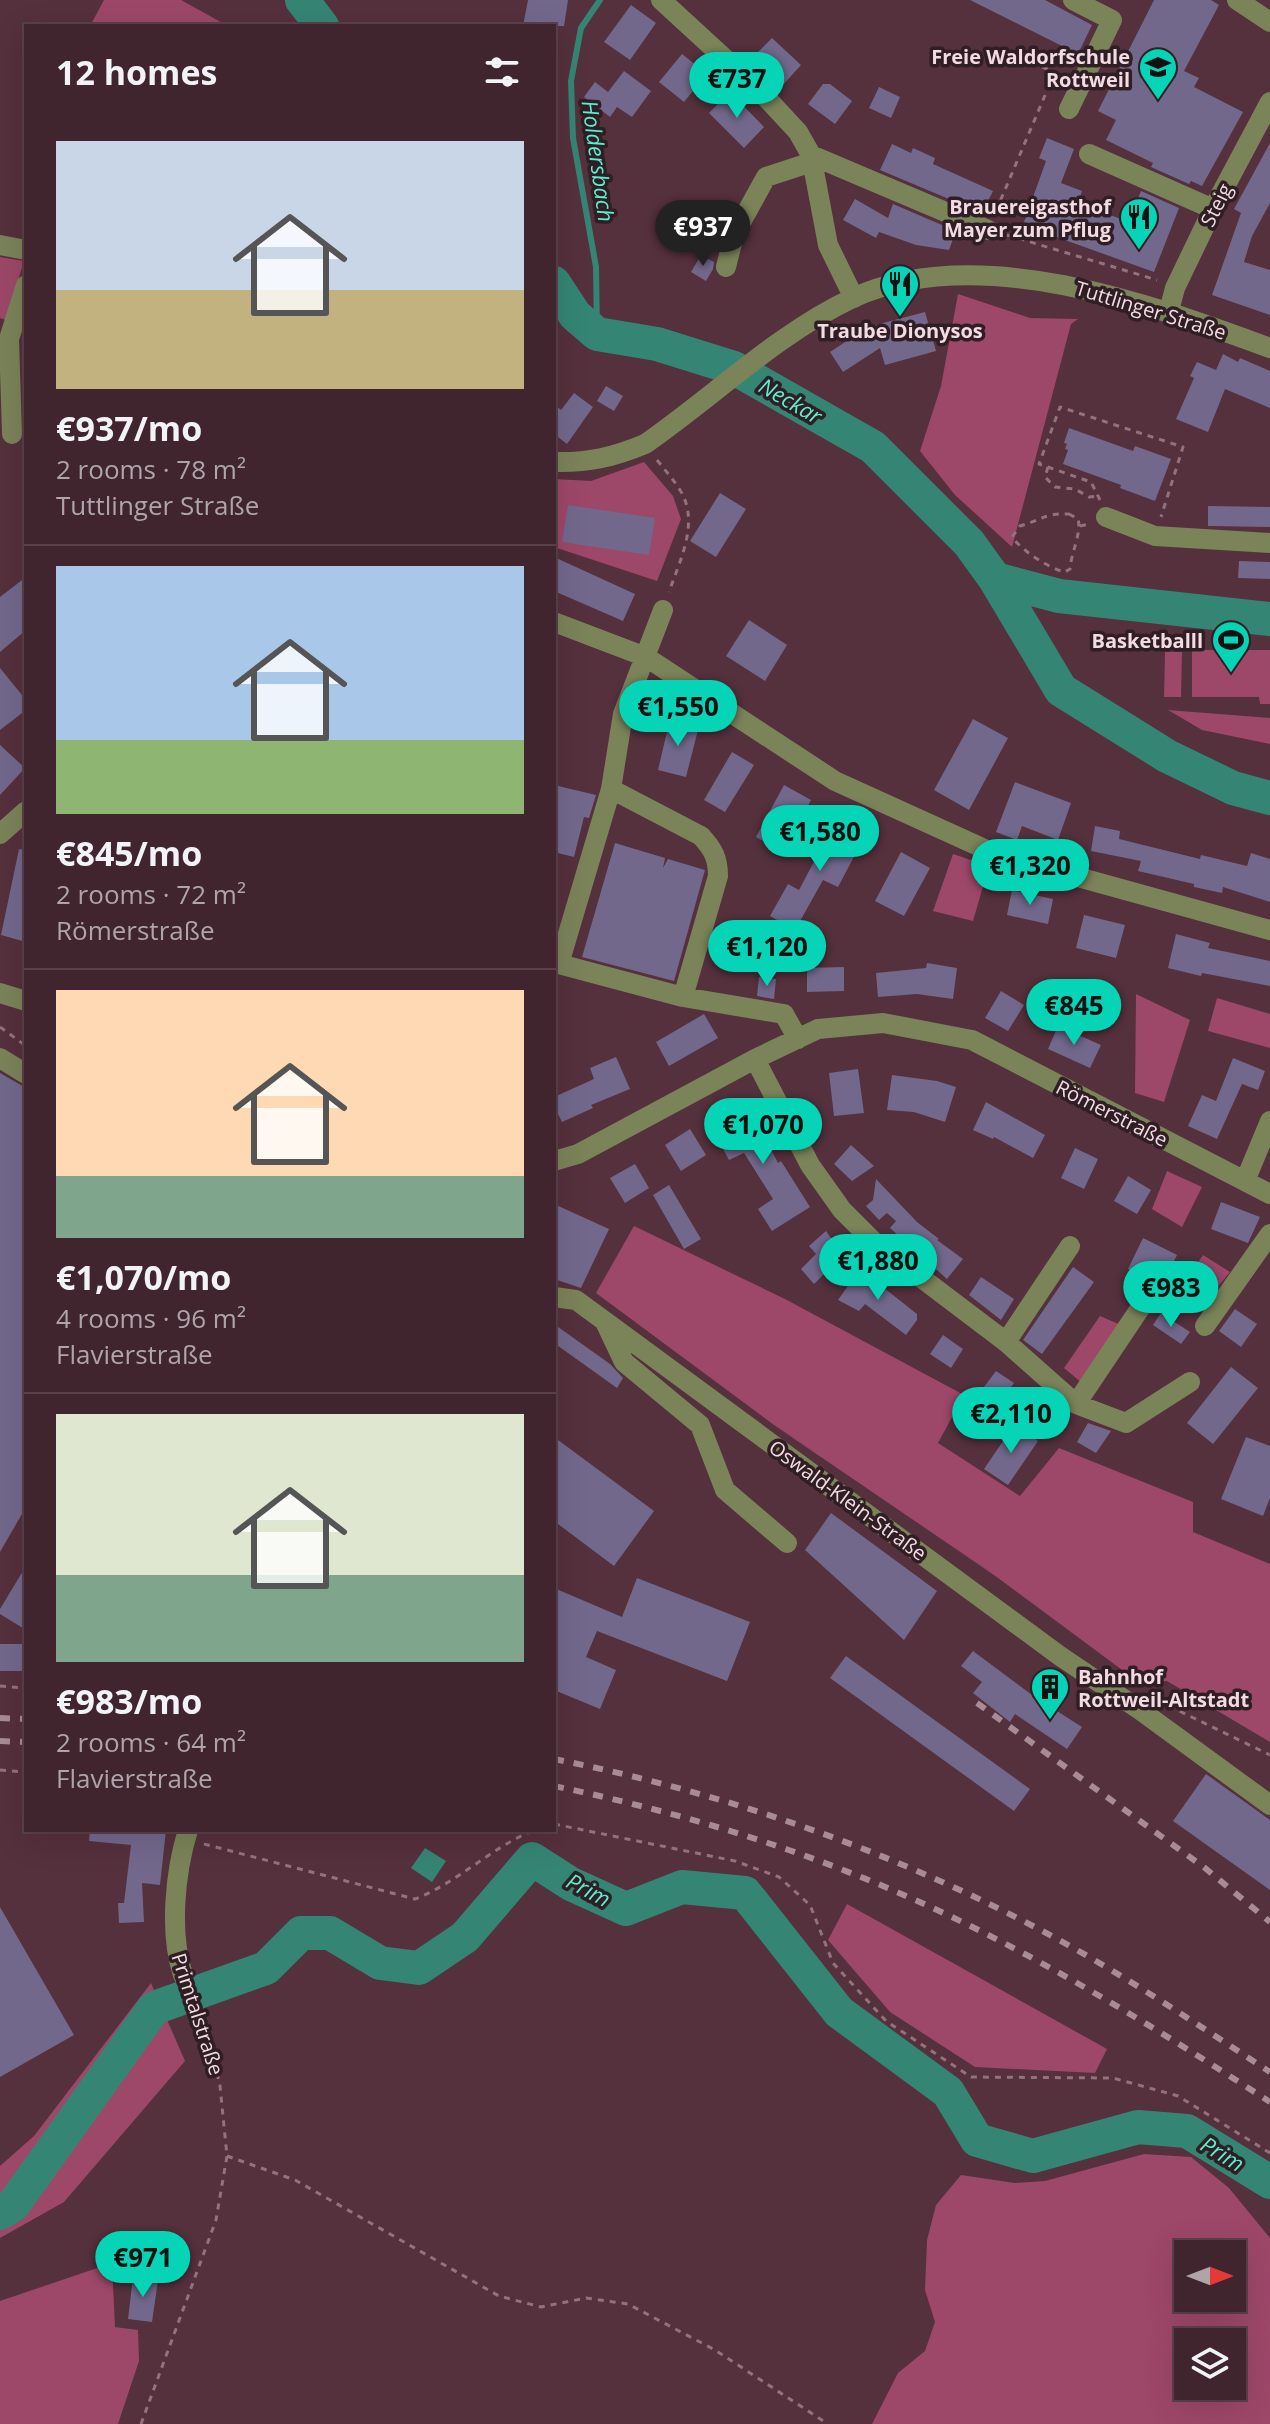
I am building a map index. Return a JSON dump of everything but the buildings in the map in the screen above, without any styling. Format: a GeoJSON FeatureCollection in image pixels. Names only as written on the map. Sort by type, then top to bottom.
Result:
{"type":"FeatureCollection","features":[{"type":"Feature","properties":{"kind":"street"},"geometry":{"type":"LineString","coordinates":[[661,0],[760,91],[798,132],[811,158],[828,245],[854,298]]}},
{"type":"Feature","properties":{"kind":"street"},"geometry":{"type":"LineString","coordinates":[[1069,109],[1112,20],[1073,0]]}},
{"type":"Feature","properties":{"kind":"street"},"geometry":{"type":"LineString","coordinates":[[1237,0],[1270,22]]}},
{"type":"Feature","properties":{"kind":"street","name":"Steig"},"geometry":{"type":"LineString","coordinates":[[1169,311],[1175,288],[1213,209],[1270,102]]}},
{"type":"Feature","properties":{"kind":"street"},"geometry":{"type":"LineString","coordinates":[[1089,154],[1213,209]]}},
{"type":"Feature","properties":{"kind":"street"},"geometry":{"type":"LineString","coordinates":[[726,267],[734,235],[766,177],[811,158],[988,230]]}},
{"type":"Feature","properties":{"kind":"street"},"geometry":{"type":"LineString","coordinates":[[0,245],[24,250]]}},
{"type":"Feature","properties":{"kind":"street","name":"Tuttlinger Straße"},"geometry":{"type":"LineString","coordinates":[[556,462],[585,463],[620,455],[651,439],[797,331],[854,298],[900,282],[968,276],[1049,282],[1169,311],[1270,348]]}},
{"type":"Feature","properties":{"kind":"street"},"geometry":{"type":"LineString","coordinates":[[15,433],[18,339],[24,298]]}},
{"type":"Feature","properties":{"kind":"street"},"geometry":{"type":"LineString","coordinates":[[15,433],[21,391],[24,390]]}},
{"type":"Feature","properties":{"kind":"street"},"geometry":{"type":"LineString","coordinates":[[1106,517],[1155,536],[1270,543]]}},
{"type":"Feature","properties":{"kind":"street"},"geometry":{"type":"LineString","coordinates":[[663,610],[623,714],[611,789],[556,971],[784,1014],[798,1039]]}},
{"type":"Feature","properties":{"kind":"street"},"geometry":{"type":"LineString","coordinates":[[556,623],[646,657],[835,781],[998,855],[1270,930]]}},
{"type":"Feature","properties":{"kind":"street"},"geometry":{"type":"LineString","coordinates":[[611,789],[701,836],[718,861],[718,876],[683,997]]}},
{"type":"Feature","properties":{"kind":"street"},"geometry":{"type":"LineString","coordinates":[[0,834],[24,813]]}},
{"type":"Feature","properties":{"kind":"street"},"geometry":{"type":"LineString","coordinates":[[0,993],[24,1000]]}},
{"type":"Feature","properties":{"kind":"street","name":"Römerstraße"},"geometry":{"type":"LineString","coordinates":[[556,1160],[578,1154],[755,1059],[818,1029],[883,1023],[972,1040],[1270,1194]]}},
{"type":"Feature","properties":{"kind":"street"},"geometry":{"type":"LineString","coordinates":[[0,1058],[24,1073]]}},
{"type":"Feature","properties":{"kind":"street"},"geometry":{"type":"LineString","coordinates":[[755,1059],[810,1165],[842,1210],[874,1242],[1006,1342],[1076,1404],[1126,1423],[1190,1382]]}},
{"type":"Feature","properties":{"kind":"street"},"geometry":{"type":"LineString","coordinates":[[1245,1181],[1270,1121]]}},
{"type":"Feature","properties":{"kind":"street"},"geometry":{"type":"LineString","coordinates":[[1205,1326],[1270,1234]]}},
{"type":"Feature","properties":{"kind":"street"},"geometry":{"type":"LineString","coordinates":[[1006,1342],[1070,1246]]}},
{"type":"Feature","properties":{"kind":"street"},"geometry":{"type":"LineString","coordinates":[[1076,1404],[1155,1286]]}},
{"type":"Feature","properties":{"kind":"street","name":"Oswald-Klein-Straße"},"geometry":{"type":"LineString","coordinates":[[556,1297],[576,1300],[1060,1656],[1270,1805]]}},
{"type":"Feature","properties":{"kind":"street"},"geometry":{"type":"LineString","coordinates":[[605,1322],[624,1362],[700,1425],[725,1490],[787,1543]]}},
{"type":"Feature","properties":{"kind":"street","name":"Primtalstraße"},"geometry":{"type":"LineString","coordinates":[[183,1975],[177,1957],[173,1920],[186,1835]]}},
{"type":"Feature","properties":{"kind":"path"},"geometry":{"type":"LineString","coordinates":[[1021,56],[1080,87]]}},
{"type":"Feature","properties":{"kind":"path"},"geometry":{"type":"LineString","coordinates":[[1054,74],[988,230],[1151,277],[1175,288]]}},
{"type":"Feature","properties":{"kind":"path"},"geometry":{"type":"LineString","coordinates":[[1106,517],[1091,482],[1039,464],[1060,407],[1183,447],[1155,536]]}},
{"type":"Feature","properties":{"kind":"path"},"geometry":{"type":"LineString","coordinates":[[651,439],[682,492],[689,517],[686,544],[663,610]]}},
{"type":"Feature","properties":{"kind":"path"},"geometry":{"type":"LineString","coordinates":[[1048,467],[1045,477],[1055,487],[1075,489],[1089,497],[1098,496]]}},
{"type":"Feature","properties":{"kind":"path"},"geometry":{"type":"LineString","coordinates":[[1069,514],[1078,519],[1080,526],[1072,548],[1070,569],[1065,572],[1055,570],[1017,545],[1013,533],[1023,525],[1033,523],[1043,515],[1069,514]]}},
{"type":"Feature","properties":{"kind":"path"},"geometry":{"type":"LineString","coordinates":[[0,1027],[24,1045]]}},
{"type":"Feature","properties":{"kind":"path"},"geometry":{"type":"LineString","coordinates":[[0,1686],[24,1688]]}},
{"type":"Feature","properties":{"kind":"path"},"geometry":{"type":"LineString","coordinates":[[1140,1710],[1172,1706],[1270,1755]]}},
{"type":"Feature","properties":{"kind":"path"},"geometry":{"type":"LineString","coordinates":[[0,1770],[24,1772]]}},
{"type":"Feature","properties":{"kind":"path"},"geometry":{"type":"LineString","coordinates":[[556,1824],[735,1861],[779,1877],[810,1905],[833,1963],[886,2021],[971,2077],[1113,2078],[1178,2096],[1270,2153]]}},
{"type":"Feature","properties":{"kind":"path"},"geometry":{"type":"LineString","coordinates":[[186,1835],[415,1899],[438,1890],[509,1840],[530,1832]]}},
{"type":"Feature","properties":{"kind":"path","name":"Primtalstraße"},"geometry":{"type":"LineString","coordinates":[[141,2424],[216,2220],[227,2156],[220,2086],[209,2039],[183,1975]]}},
{"type":"Feature","properties":{"kind":"path"},"geometry":{"type":"LineString","coordinates":[[227,2156],[295,2180],[499,2296],[541,2307],[586,2298],[628,2304],[715,2350],[828,2424]]}},
{"type":"Feature","properties":{"kind":"shaded area"},"geometry":{"type":"Polygon","coordinates":[[[104,0],[181,0],[224,24],[91,24],[104,0]]]}},
{"type":"Feature","properties":{"kind":"shaded area"},"geometry":{"type":"Polygon","coordinates":[[[0,257],[24,261],[6,320],[0,318],[0,257]]]}},
{"type":"Feature","properties":{"kind":"shaded area"},"geometry":{"type":"Polygon","coordinates":[[[958,294],[1030,318],[1078,319],[1071,324],[1012,547],[955,495],[920,451],[941,386],[958,294]]]}},
{"type":"Feature","properties":{"kind":"shaded area"},"geometry":{"type":"Polygon","coordinates":[[[644,462],[673,496],[681,519],[657,581],[556,548],[556,479],[591,481],[644,462]]]}},
{"type":"Feature","properties":{"kind":"shaded area","name":"Basketballl"},"geometry":{"type":"Polygon","coordinates":[[[1192,650],[1270,650],[1270,704],[1260,704],[1259,697],[1192,697],[1192,650]]]}},
{"type":"Feature","properties":{"kind":"shaded area"},"geometry":{"type":"Polygon","coordinates":[[[1165,652],[1182,652],[1181,697],[1164,697],[1165,652]]]}},
{"type":"Feature","properties":{"kind":"shaded area"},"geometry":{"type":"Polygon","coordinates":[[[1168,710],[1270,718],[1270,744],[1202,730],[1168,710]]]}},
{"type":"Feature","properties":{"kind":"shaded area"},"geometry":{"type":"Polygon","coordinates":[[[953,854],[989,866],[973,921],[933,911],[953,854]]]}},
{"type":"Feature","properties":{"kind":"shaded area"},"geometry":{"type":"Polygon","coordinates":[[[1136,994],[1190,1020],[1164,1102],[1135,1093],[1136,994]]]}},
{"type":"Feature","properties":{"kind":"shaded area"},"geometry":{"type":"Polygon","coordinates":[[[1217,998],[1270,1014],[1270,1048],[1208,1031],[1217,998]]]}},
{"type":"Feature","properties":{"kind":"shaded area"},"geometry":{"type":"Polygon","coordinates":[[[1167,1171],[1202,1187],[1182,1227],[1152,1209],[1167,1171]]]}},
{"type":"Feature","properties":{"kind":"shaded area"},"geometry":{"type":"Polygon","coordinates":[[[634,1226],[785,1299],[964,1395],[938,1443],[1020,1496],[1059,1448],[1193,1502],[1193,1532],[1270,1564],[1270,1742],[1167,1681],[1141,1684],[994,1575],[774,1425],[596,1293],[634,1226]]]}},
{"type":"Feature","properties":{"kind":"shaded area"},"geometry":{"type":"Polygon","coordinates":[[[1203,1255],[1230,1272],[1196,1313],[1173,1299],[1203,1255]]]}},
{"type":"Feature","properties":{"kind":"shaded area"},"geometry":{"type":"Polygon","coordinates":[[[1100,1316],[1121,1325],[1082,1383],[1064,1368],[1100,1316]]]}},
{"type":"Feature","properties":{"kind":"shaded area"},"geometry":{"type":"Polygon","coordinates":[[[425,1848],[446,1861],[432,1882],[411,1868],[425,1848]]]}},
{"type":"Feature","properties":{"kind":"shaded area"},"geometry":{"type":"Polygon","coordinates":[[[847,1904],[1107,2049],[1095,2073],[975,2067],[890,2012],[828,1940],[847,1904]]]}},
{"type":"Feature","properties":{"kind":"shaded area"},"geometry":{"type":"Polygon","coordinates":[[[151,1983],[185,2061],[64,2202],[0,2238],[0,2166],[34,2136],[151,1983]]]}},
{"type":"Feature","properties":{"kind":"shaded area"},"geometry":{"type":"Polygon","coordinates":[[[1144,2154],[1191,2157],[1229,2188],[1270,2238],[1270,2424],[872,2424],[898,2373],[925,2351],[935,2322],[925,2290],[927,2240],[936,2205],[961,2175],[1015,2183],[1045,2181],[1144,2154]]]}},
{"type":"Feature","properties":{"kind":"shaded area"},"geometry":{"type":"Polygon","coordinates":[[[112,2263],[115,2327],[138,2330],[139,2361],[118,2424],[0,2424],[0,2301],[112,2263]]]}},
{"type":"Feature","properties":{"kind":"waterway","name":"Neckar"},"geometry":{"type":"LineString","coordinates":[[302,0],[320,24]]}},
{"type":"Feature","properties":{"kind":"waterway","name":"Holdersbach"},"geometry":{"type":"LineString","coordinates":[[597,334],[596,267],[573,138],[571,81],[581,28],[600,0]]}},
{"type":"Feature","properties":{"kind":"waterway","name":"Neckar"},"geometry":{"type":"LineString","coordinates":[[556,286],[575,315],[597,334],[657,344],[734,368],[873,447],[969,543],[995,579],[1061,690],[1167,756],[1233,788],[1270,798]]}},
{"type":"Feature","properties":{"kind":"waterway","name":"Neckar"},"geometry":{"type":"LineString","coordinates":[[995,579],[1059,596],[1270,619]]}},
{"type":"Feature","properties":{"kind":"waterway","name":"Prim"},"geometry":{"type":"LineString","coordinates":[[0,2213],[13,2205],[154,2008],[266,1968],[301,1933],[330,1933],[380,1963],[419,1968],[465,1937],[532,1859],[571,1884],[626,1909],[682,1887],[745,1893],[839,2012],[948,2092],[977,2140],[1033,2156],[1138,2127],[1187,2131],[1270,2182]]}},
{"type":"Feature","properties":{"kind":"railway"},"geometry":{"type":"LineString","coordinates":[[977,1703],[1205,1868],[1270,1922]]}},
{"type":"Feature","properties":{"kind":"railway"},"geometry":{"type":"LineString","coordinates":[[0,1718],[24,1719]]}},
{"type":"Feature","properties":{"kind":"railway"},"geometry":{"type":"LineString","coordinates":[[0,1741],[24,1742]]}},
{"type":"Feature","properties":{"kind":"railway"},"geometry":{"type":"LineString","coordinates":[[556,1759],[620,1773],[750,1809],[814,1830],[939,1880],[1086,1955],[1270,2072]]}},
{"type":"Feature","properties":{"kind":"railway"},"geometry":{"type":"LineString","coordinates":[[556,1786],[725,1829],[849,1872],[940,1911],[1084,1987],[1270,2102]]}},
{"type":"Feature","properties":{"kind":"place","name":"Freie Waldorfschule Rottweil"},"geometry":{"type":"Point","coordinates":[1158,101]}},
{"type":"Feature","properties":{"kind":"place","name":"Brauereigasthof Mayer zum Pflug"},"geometry":{"type":"Point","coordinates":[1139,251]}},
{"type":"Feature","properties":{"kind":"place","name":"Traube Dionysos"},"geometry":{"type":"Point","coordinates":[900,318]}},
{"type":"Feature","properties":{"kind":"place","name":"Basketballl"},"geometry":{"type":"Point","coordinates":[1231,674]}},
{"type":"Feature","properties":{"kind":"place","name":"Bahnhof Rottweil-Altstadt"},"geometry":{"type":"Point","coordinates":[1050,1721]}}]}
